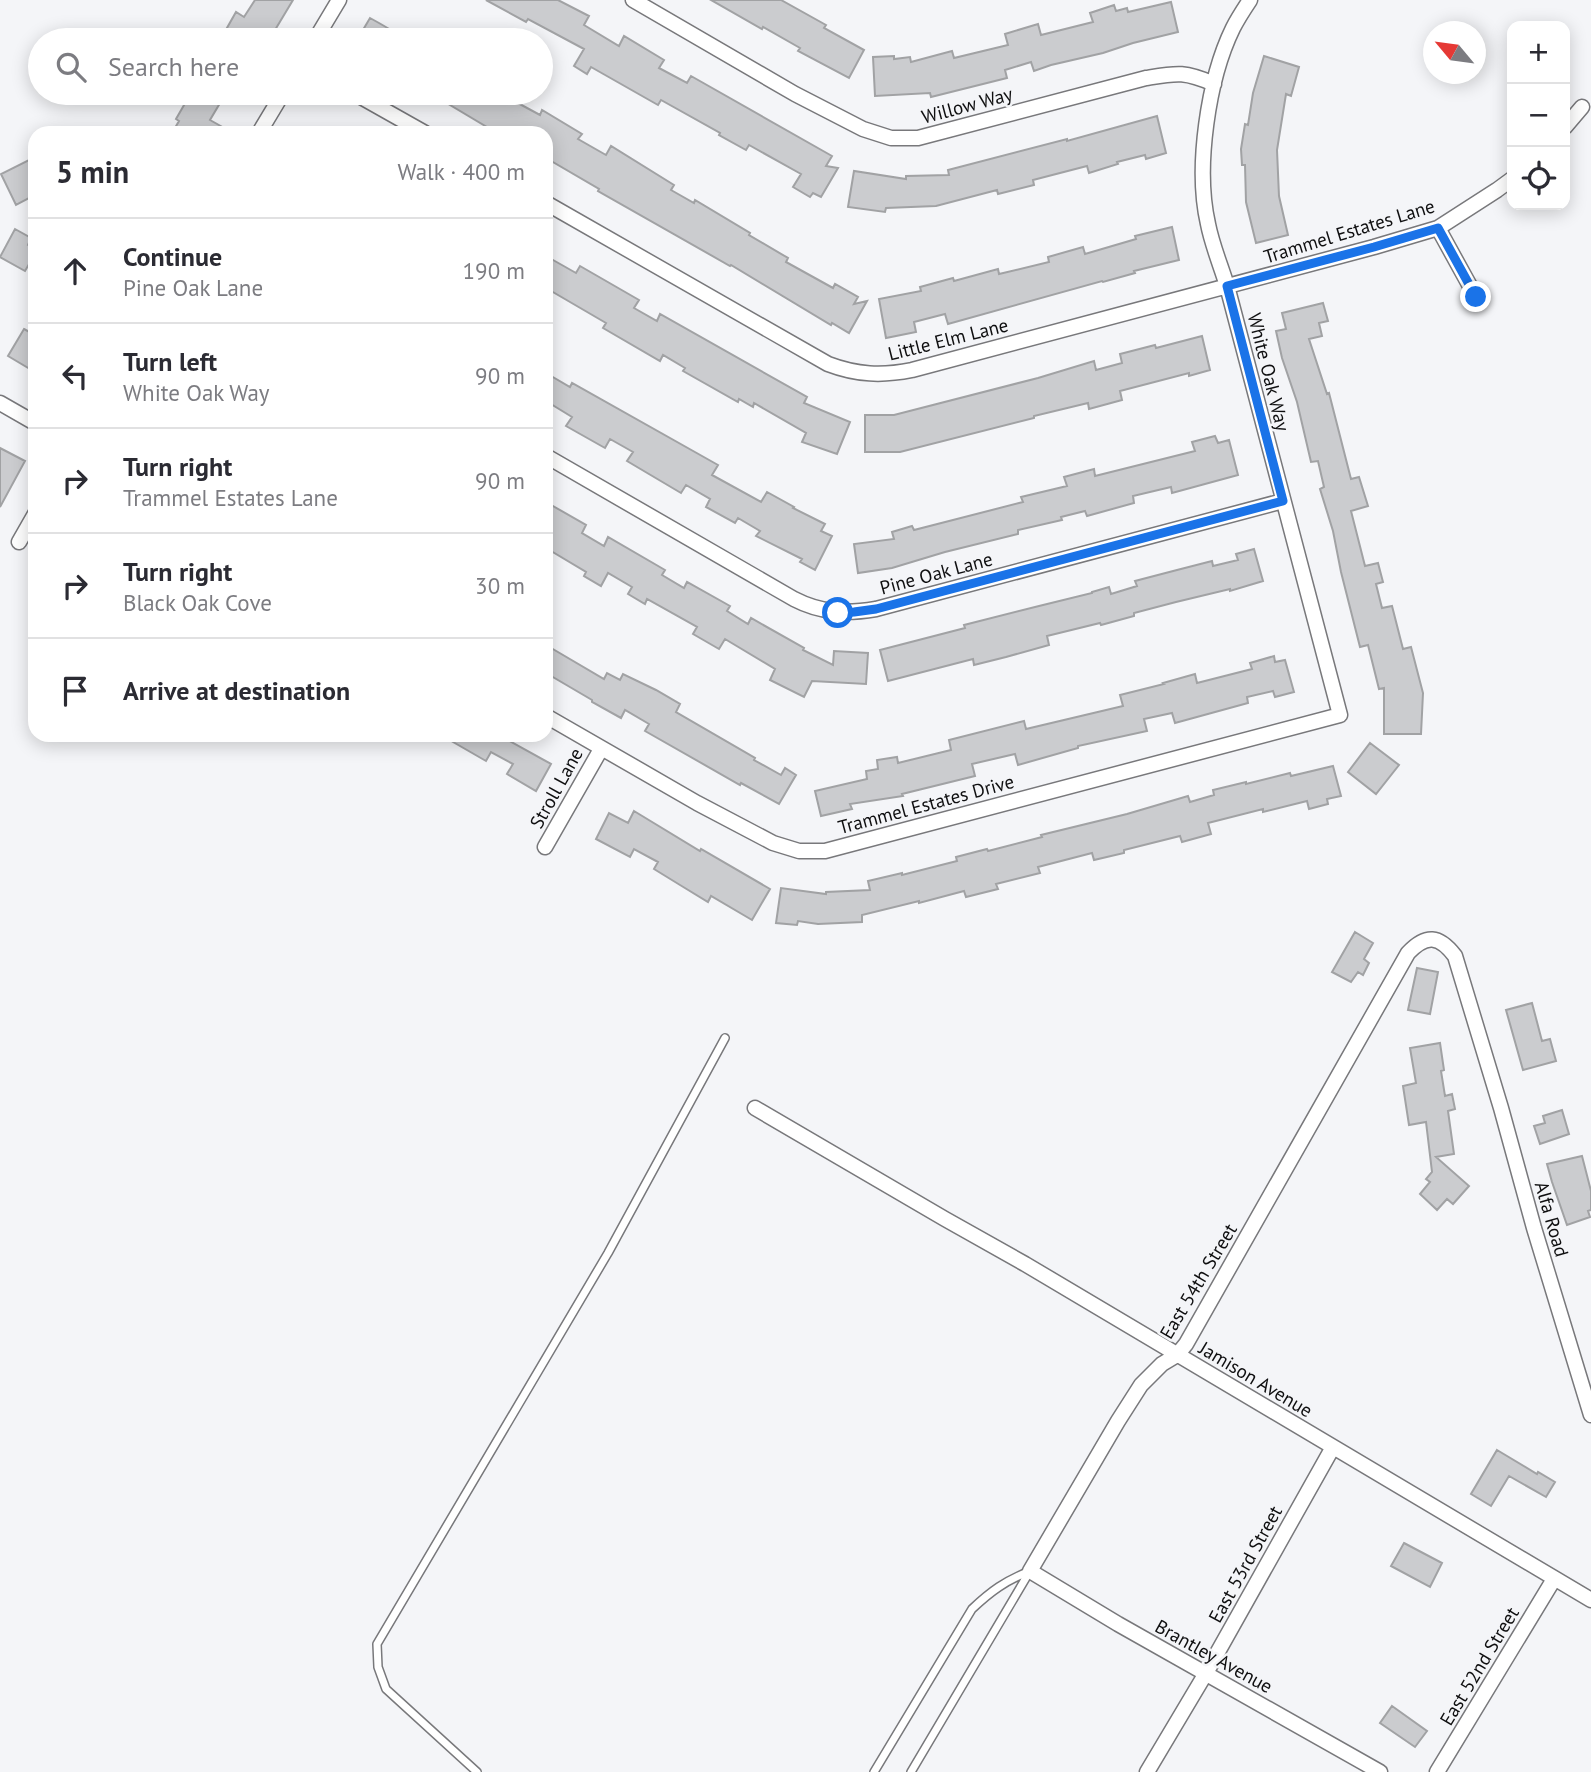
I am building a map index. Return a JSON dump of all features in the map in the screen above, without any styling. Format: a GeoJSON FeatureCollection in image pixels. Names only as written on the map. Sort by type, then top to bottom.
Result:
{"type":"FeatureCollection","features":[{"type":"Feature","properties":{"kind":"street"},"geometry":{"type":"LineString","coordinates":[[322,28],[339,0]]}},
{"type":"Feature","properties":{"kind":"street","name":"Willow Way"},"geometry":{"type":"LineString","coordinates":[[633,0],[851,124],[891,138],[918,138],[1146,78],[1179,73],[1214,83]]}},
{"type":"Feature","properties":{"kind":"street","name":"White Oak Way"},"geometry":{"type":"LineString","coordinates":[[1250,0],[1233,26],[1214,83],[1204,155],[1204,193],[1208,224],[1227,286],[1340,715]]}},
{"type":"Feature","properties":{"kind":"street"},"geometry":{"type":"LineString","coordinates":[[263,126],[276,105]]}},
{"type":"Feature","properties":{"kind":"street"},"geometry":{"type":"LineString","coordinates":[[375,105],[413,126]]}},
{"type":"Feature","properties":{"kind":"street"},"geometry":{"type":"LineString","coordinates":[[1570,122],[1582,107]]}},
{"type":"Feature","properties":{"kind":"street","name":"Trammel Estates Lane"},"geometry":{"type":"LineString","coordinates":[[1227,286],[1438,228],[1507,183]]}},
{"type":"Feature","properties":{"kind":"street","name":"Little Elm Lane"},"geometry":{"type":"LineString","coordinates":[[553,207],[811,355],[828,364],[858,373],[884,374],[912,370],[1227,286]]}},
{"type":"Feature","properties":{"kind":"street"},"geometry":{"type":"LineString","coordinates":[[1438,228],[1476,297]]}},
{"type":"Feature","properties":{"kind":"street"},"geometry":{"type":"LineString","coordinates":[[0,403],[28,419]]}},
{"type":"Feature","properties":{"kind":"street","name":"Pine Oak Lane"},"geometry":{"type":"LineString","coordinates":[[553,460],[800,602],[838,613],[876,609],[1283,501]]}},
{"type":"Feature","properties":{"kind":"street"},"geometry":{"type":"LineString","coordinates":[[19,542],[28,526]]}},
{"type":"Feature","properties":{"kind":"street","name":"Trammel Estates Drive"},"geometry":{"type":"LineString","coordinates":[[553,720],[697,803],[773,843],[799,851],[813,851],[877,837],[1340,715]]}},
{"type":"Feature","properties":{"kind":"street","name":"Stroll Lane"},"geometry":{"type":"LineString","coordinates":[[545,847],[601,749]]}},
{"type":"Feature","properties":{"kind":"street","name":"East 54th Street"},"geometry":{"type":"LineString","coordinates":[[1030,1571],[1141,1385],[1185,1344],[1408,953],[1416,945],[1437,939],[1448,946],[1455,956],[1478,1033]]}},
{"type":"Feature","properties":{"kind":"street","name":"Alfa Road"},"geometry":{"type":"LineString","coordinates":[[1478,1033],[1591,1415]]}},
{"type":"Feature","properties":{"kind":"street","name":"Jamison Avenue"},"geometry":{"type":"LineString","coordinates":[[755,1108],[933,1213],[1026,1264],[1591,1600]]}},
{"type":"Feature","properties":{"kind":"street","name":"East 53rd Street"},"geometry":{"type":"LineString","coordinates":[[1147,1772],[1333,1447]]}},
{"type":"Feature","properties":{"kind":"street","name":"Brantley Avenue"},"geometry":{"type":"LineString","coordinates":[[1030,1571],[1118,1624],[1380,1772]]}},
{"type":"Feature","properties":{"kind":"street","name":"East 52nd Street"},"geometry":{"type":"LineString","coordinates":[[1437,1772],[1554,1579]]}},
{"type":"Feature","properties":{"kind":"lane"},"geometry":{"type":"LineString","coordinates":[[477,1772],[386,1689],[378,1667],[377,1644],[608,1253],[725,1038]]}},
{"type":"Feature","properties":{"kind":"lane"},"geometry":{"type":"LineString","coordinates":[[874,1772],[972,1609],[991,1590],[1030,1571]]}},
{"type":"Feature","properties":{"kind":"lane","name":"East 54th Street"},"geometry":{"type":"LineString","coordinates":[[911,1772],[1030,1571]]}},
{"type":"Feature","properties":{"kind":"building"},"geometry":{"type":"Polygon","coordinates":[[[255,0],[293,0],[276,28],[227,28],[236,12],[244,17],[255,0]]]}},
{"type":"Feature","properties":{"kind":"building"},"geometry":{"type":"Polygon","coordinates":[[[486,0],[558,0],[589,16],[584,25],[619,46],[624,36],[664,60],[659,68],[687,83],[691,76],[832,156],[826,166],[838,168],[821,197],[813,193],[810,197],[793,187],[801,174],[749,145],[746,150],[661,100],[658,105],[591,67],[587,74],[574,66],[584,49],[553,32],[553,28],[545,28],[528,19],[526,22],[486,0]]]}},
{"type":"Feature","properties":{"kind":"building"},"geometry":{"type":"Polygon","coordinates":[[[711,0],[781,0],[864,50],[849,78],[711,0]]]}},
{"type":"Feature","properties":{"kind":"building"},"geometry":{"type":"Polygon","coordinates":[[[1171,2],[1178,32],[1034,71],[1031,62],[1005,70],[1007,78],[931,97],[930,93],[875,96],[873,57],[910,57],[911,62],[952,51],[954,58],[1008,45],[1005,34],[1038,24],[1041,35],[1093,22],[1090,13],[1114,5],[1116,11],[1127,8],[1128,12],[1171,2]]]}},
{"type":"Feature","properties":{"kind":"building"},"geometry":{"type":"Polygon","coordinates":[[[370,18],[388,28],[364,28],[370,18]]]}},
{"type":"Feature","properties":{"kind":"building"},"geometry":{"type":"Polygon","coordinates":[[[1264,56],[1299,67],[1291,96],[1286,94],[1277,150],[1279,196],[1288,235],[1256,243],[1246,202],[1245,165],[1242,165],[1241,149],[1245,124],[1248,125],[1253,93],[1264,56]]]}},
{"type":"Feature","properties":{"kind":"building"},"geometry":{"type":"Polygon","coordinates":[[[184,105],[219,105],[210,120],[221,126],[176,126],[179,121],[176,119],[184,105]]]}},
{"type":"Feature","properties":{"kind":"building"},"geometry":{"type":"Polygon","coordinates":[[[450,105],[522,105],[540,115],[542,110],[582,134],[578,139],[606,155],[611,146],[674,185],[671,190],[694,203],[695,200],[788,258],[786,262],[833,288],[835,284],[858,297],[854,304],[867,301],[849,333],[832,323],[831,325],[731,265],[598,191],[599,189],[553,162],[553,126],[485,126],[450,105]]]}},
{"type":"Feature","properties":{"kind":"building"},"geometry":{"type":"Polygon","coordinates":[[[1157,116],[1166,153],[1146,159],[1145,155],[1089,173],[1087,166],[1033,180],[1034,185],[998,194],[997,190],[936,206],[886,208],[885,212],[848,207],[854,171],[906,179],[906,176],[949,175],[948,170],[1157,116]]]}},
{"type":"Feature","properties":{"kind":"building"},"geometry":{"type":"Polygon","coordinates":[[[28,160],[28,199],[16,205],[1,174],[28,160]]]}},
{"type":"Feature","properties":{"kind":"building"},"geometry":{"type":"Polygon","coordinates":[[[1172,227],[1179,260],[948,324],[945,314],[914,322],[916,332],[886,338],[879,299],[921,291],[920,287],[953,278],[954,281],[998,269],[999,274],[1049,262],[1048,257],[1083,247],[1085,254],[1136,239],[1135,236],[1172,227]]]}},
{"type":"Feature","properties":{"kind":"building"},"geometry":{"type":"Polygon","coordinates":[[[15,229],[28,236],[28,266],[25,271],[0,257],[15,229]]]}},
{"type":"Feature","properties":{"kind":"building"},"geometry":{"type":"Polygon","coordinates":[[[553,260],[576,273],[580,266],[639,300],[634,308],[657,321],[660,314],[807,397],[804,403],[850,422],[837,454],[802,442],[806,433],[754,403],[753,407],[739,399],[738,402],[683,371],[685,368],[663,355],[660,361],[603,328],[606,323],[553,292],[553,260]]]}},
{"type":"Feature","properties":{"kind":"building"},"geometry":{"type":"Polygon","coordinates":[[[1323,303],[1328,321],[1319,323],[1322,336],[1309,339],[1327,394],[1329,393],[1351,479],[1359,477],[1368,506],[1351,511],[1365,566],[1378,563],[1383,582],[1376,584],[1382,608],[1392,606],[1403,649],[1411,647],[1423,693],[1421,734],[1384,734],[1384,688],[1379,689],[1368,645],[1360,647],[1333,531],[1320,489],[1324,487],[1318,461],[1311,462],[1297,402],[1282,358],[1276,331],[1286,329],[1282,313],[1323,303]]]}},
{"type":"Feature","properties":{"kind":"building"},"geometry":{"type":"Polygon","coordinates":[[[24,329],[28,331],[28,368],[8,356],[24,329]]]}},
{"type":"Feature","properties":{"kind":"building"},"geometry":{"type":"Polygon","coordinates":[[[1202,336],[1210,370],[1120,391],[1122,400],[1089,409],[1088,403],[900,452],[865,452],[865,415],[894,415],[1094,361],[1096,370],[1122,363],[1120,354],[1202,336]]]}},
{"type":"Feature","properties":{"kind":"building"},"geometry":{"type":"Polygon","coordinates":[[[553,377],[570,387],[572,383],[718,465],[712,475],[761,502],[767,492],[825,524],[821,531],[832,536],[815,570],[800,562],[802,559],[756,536],[760,531],[738,518],[735,523],[706,507],[710,499],[686,485],[681,493],[627,461],[633,452],[610,439],[605,448],[566,426],[572,417],[553,405],[553,377]]]}},
{"type":"Feature","properties":{"kind":"building"},"geometry":{"type":"Polygon","coordinates":[[[1215,436],[1218,443],[1229,440],[1238,475],[1172,493],[1171,487],[1133,496],[1134,503],[1087,516],[1085,511],[1061,517],[1062,520],[1018,530],[1018,534],[892,568],[858,573],[854,544],[894,539],[892,532],[912,526],[914,530],[1023,502],[1021,497],[1067,486],[1064,477],[1094,469],[1095,476],[1195,451],[1192,442],[1215,436]]]}},
{"type":"Feature","properties":{"kind":"building"},"geometry":{"type":"Polygon","coordinates":[[[0,448],[25,461],[0,507],[0,448]]]}},
{"type":"Feature","properties":{"kind":"building"},"geometry":{"type":"Polygon","coordinates":[[[553,506],[586,525],[582,533],[604,546],[608,537],[665,570],[662,575],[684,588],[687,582],[730,606],[727,611],[748,624],[751,618],[833,665],[834,651],[868,653],[866,684],[812,681],[804,697],[770,680],[775,669],[725,639],[719,649],[693,634],[697,627],[647,599],[645,604],[628,594],[632,587],[608,573],[601,586],[584,576],[586,572],[553,552],[553,506]]]}},
{"type":"Feature","properties":{"kind":"building"},"geometry":{"type":"Polygon","coordinates":[[[1254,549],[1263,581],[1134,613],[1134,616],[1101,625],[1100,623],[1047,636],[1049,645],[1006,657],[974,665],[973,659],[888,681],[880,650],[1109,587],[1111,594],[1137,586],[1135,581],[1212,561],[1213,566],[1238,560],[1236,554],[1254,549]]]}},
{"type":"Feature","properties":{"kind":"building"},"geometry":{"type":"Polygon","coordinates":[[[553,649],[604,679],[607,673],[620,680],[623,674],[656,690],[680,704],[676,712],[755,758],[754,760],[781,775],[785,768],[796,775],[779,804],[645,731],[649,724],[625,710],[621,718],[553,677],[553,649]]]}},
{"type":"Feature","properties":{"kind":"building"},"geometry":{"type":"Polygon","coordinates":[[[1274,656],[1275,662],[1285,660],[1294,692],[1275,697],[1273,691],[1247,697],[1248,703],[1175,723],[1172,713],[1144,719],[1147,731],[1078,746],[1018,765],[1015,754],[972,764],[975,776],[902,794],[903,796],[850,804],[852,809],[821,816],[815,791],[867,779],[866,771],[878,769],[877,760],[897,757],[898,763],[951,750],[949,740],[1024,721],[1026,729],[1123,706],[1120,695],[1195,674],[1197,683],[1252,669],[1250,663],[1274,656]]]}},
{"type":"Feature","properties":{"kind":"building"},"geometry":{"type":"Polygon","coordinates":[[[453,742],[511,742],[551,764],[536,791],[507,774],[513,764],[491,752],[486,761],[453,742]]]}},
{"type":"Feature","properties":{"kind":"building"},"geometry":{"type":"Polygon","coordinates":[[[1370,743],[1399,765],[1376,794],[1348,772],[1370,743]]]}},
{"type":"Feature","properties":{"kind":"building"},"geometry":{"type":"Polygon","coordinates":[[[1333,766],[1341,796],[1327,799],[1328,804],[1309,809],[1307,801],[1263,812],[1263,809],[1208,823],[1211,834],[1182,842],[1180,836],[1094,860],[1092,853],[1038,867],[1040,873],[996,884],[998,889],[966,897],[964,891],[919,901],[862,915],[862,922],[818,924],[798,921],[797,925],[776,923],[781,888],[826,894],[870,890],[868,881],[957,861],[956,857],[1042,837],[1041,835],[1188,796],[1190,802],[1214,795],[1213,790],[1246,782],[1290,773],[1291,776],[1333,766]]]}},
{"type":"Feature","properties":{"kind":"building"},"geometry":{"type":"Polygon","coordinates":[[[634,811],[770,889],[752,920],[711,896],[708,902],[654,869],[658,862],[634,849],[630,857],[596,839],[609,813],[628,823],[634,811]]]}},
{"type":"Feature","properties":{"kind":"building"},"geometry":{"type":"Polygon","coordinates":[[[1355,932],[1373,943],[1364,959],[1369,963],[1363,975],[1358,972],[1351,982],[1332,972],[1355,932]]]}},
{"type":"Feature","properties":{"kind":"building"},"geometry":{"type":"Polygon","coordinates":[[[1417,968],[1438,972],[1430,1014],[1408,1010],[1417,968]]]}},
{"type":"Feature","properties":{"kind":"building"},"geometry":{"type":"Polygon","coordinates":[[[1532,1003],[1542,1041],[1550,1039],[1556,1061],[1523,1070],[1506,1010],[1532,1003]]]}},
{"type":"Feature","properties":{"kind":"building"},"geometry":{"type":"Polygon","coordinates":[[[1440,1043],[1445,1096],[1452,1094],[1455,1109],[1448,1111],[1454,1154],[1436,1157],[1469,1186],[1453,1204],[1447,1199],[1437,1210],[1420,1194],[1430,1182],[1426,1179],[1432,1172],[1426,1122],[1409,1125],[1403,1086],[1416,1083],[1410,1048],[1440,1043]]]}},
{"type":"Feature","properties":{"kind":"building"},"geometry":{"type":"Polygon","coordinates":[[[1562,1110],[1569,1134],[1540,1144],[1534,1126],[1545,1123],[1543,1116],[1562,1110]]]}},
{"type":"Feature","properties":{"kind":"building"},"geometry":{"type":"Polygon","coordinates":[[[1582,1156],[1591,1191],[1591,1210],[1588,1211],[1590,1217],[1567,1225],[1547,1164],[1582,1156]]]}},
{"type":"Feature","properties":{"kind":"building"},"geometry":{"type":"Polygon","coordinates":[[[1497,1450],[1555,1482],[1546,1497],[1509,1476],[1491,1506],[1471,1494],[1497,1450]]]}},
{"type":"Feature","properties":{"kind":"building"},"geometry":{"type":"Polygon","coordinates":[[[1404,1543],[1442,1563],[1430,1587],[1391,1566],[1404,1543]]]}},
{"type":"Feature","properties":{"kind":"building"},"geometry":{"type":"Polygon","coordinates":[[[1392,1706],[1427,1731],[1415,1747],[1380,1723],[1392,1706]]]}},
{"type":"Feature","properties":{"kind":"route"},"geometry":{"type":"LineString","coordinates":[[838,613],[876,609],[1283,501],[1227,286],[1438,228],[1476,297]]}}]}
